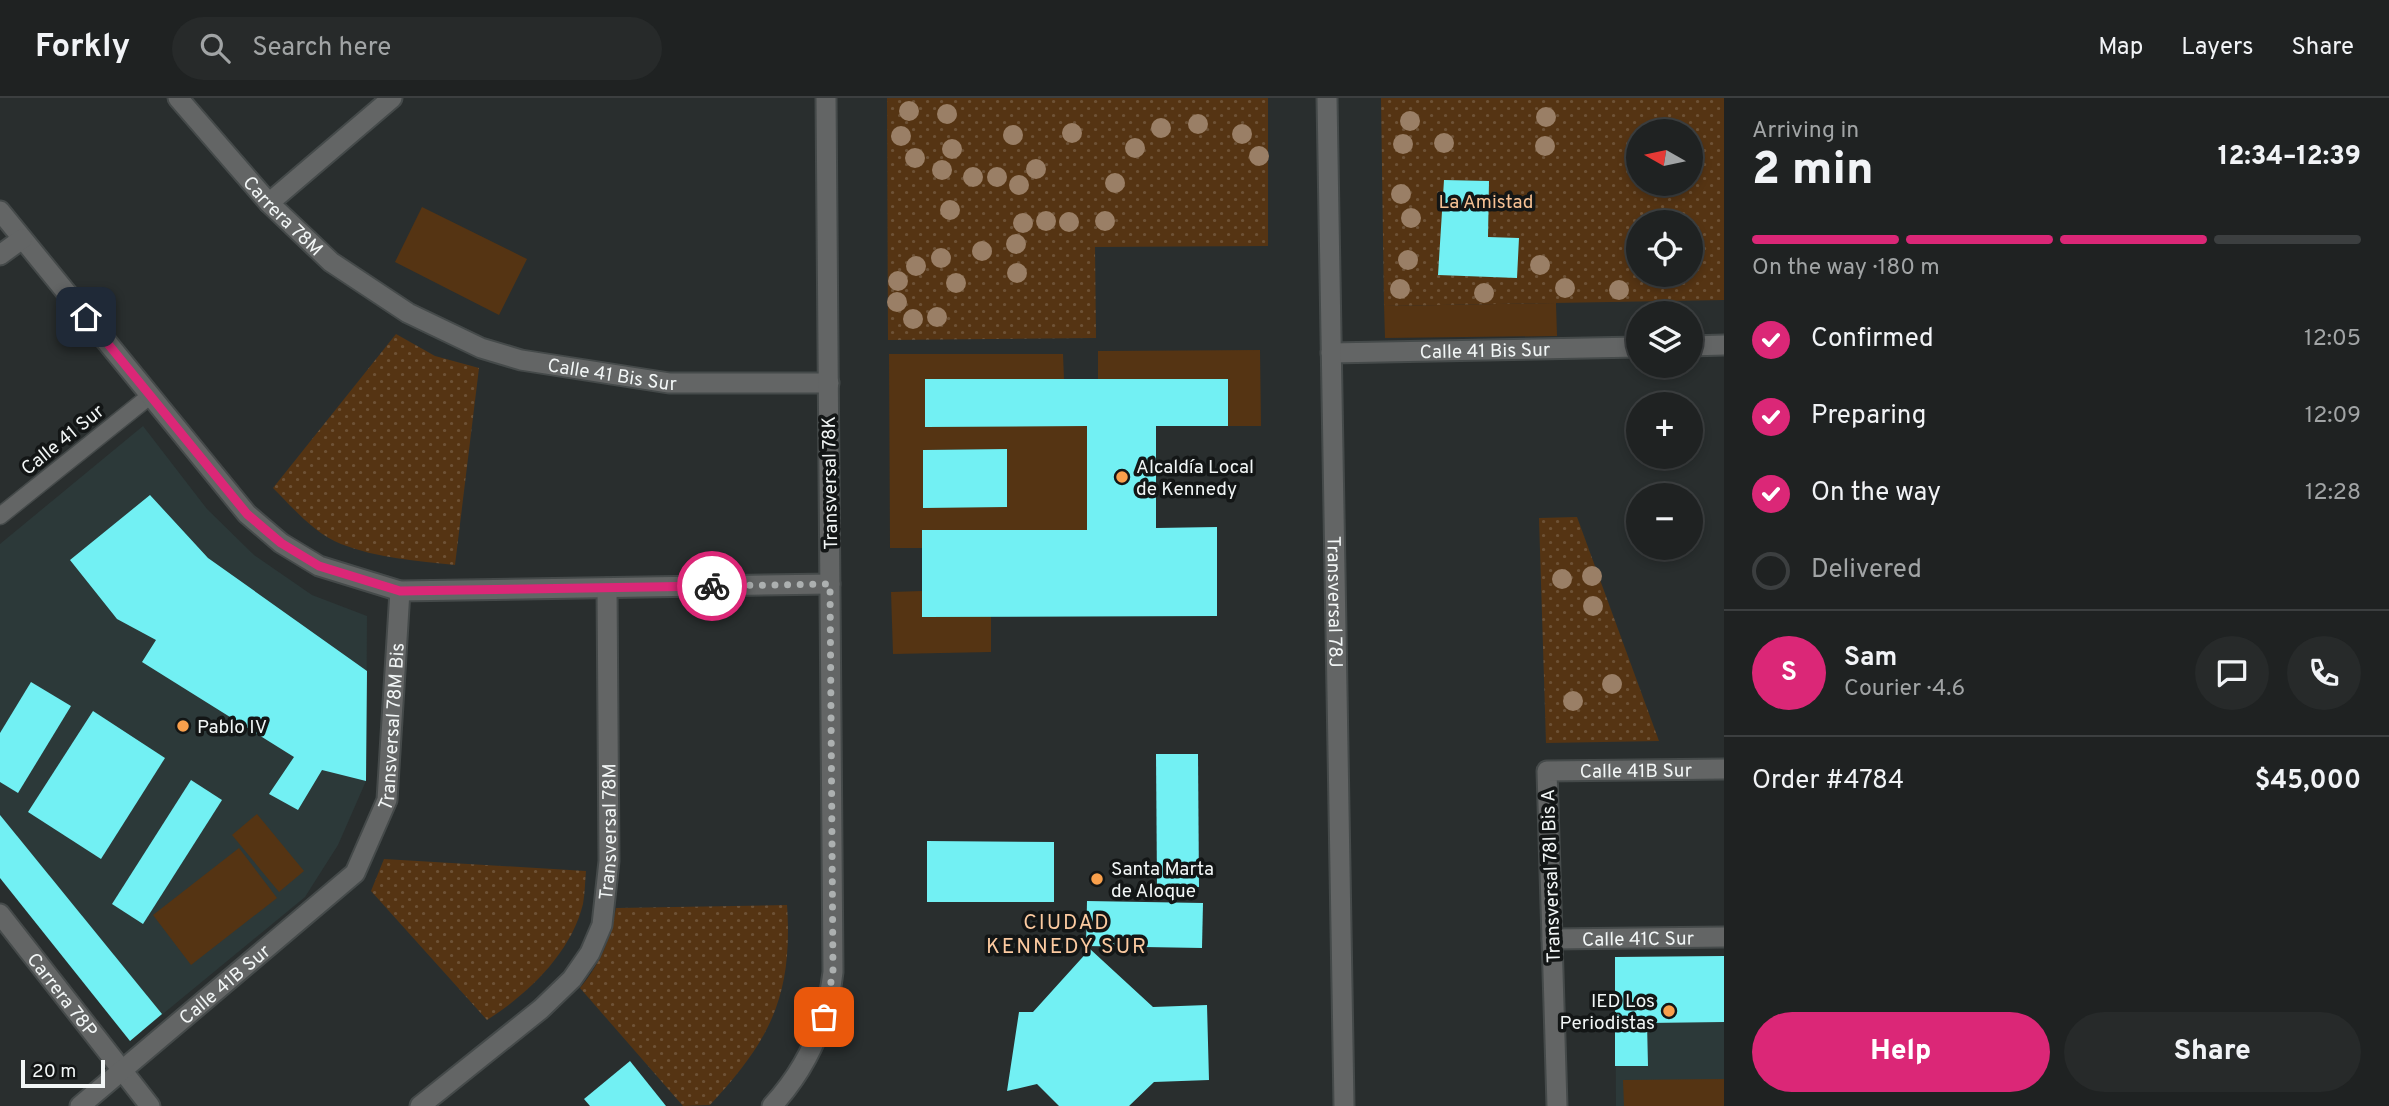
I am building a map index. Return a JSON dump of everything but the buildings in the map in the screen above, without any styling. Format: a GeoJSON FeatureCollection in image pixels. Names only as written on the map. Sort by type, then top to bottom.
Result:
{"type":"FeatureCollection","features":[{"type":"Feature","properties":{"kind":"street","name":"Carrera 78M"},"geometry":{"type":"LineString","coordinates":[[177,98],[269,204],[331,262],[408,313]]}},
{"type":"Feature","properties":{"kind":"street"},"geometry":{"type":"LineString","coordinates":[[269,204],[391,98]]}},
{"type":"Feature","properties":{"kind":"street","name":"Transversal 78K"},"geometry":{"type":"LineString","coordinates":[[772,1106],[800,1071],[819,1033],[830,1000],[833,972],[826,98]]}},
{"type":"Feature","properties":{"kind":"street","name":"Transversal 78J"},"geometry":{"type":"LineString","coordinates":[[1327,98],[1345,1106]]}},
{"type":"Feature","properties":{"kind":"street"},"geometry":{"type":"LineString","coordinates":[[0,211],[247,514],[281,543],[319,566],[400,591],[830,584]]}},
{"type":"Feature","properties":{"kind":"street"},"geometry":{"type":"LineString","coordinates":[[0,256],[22,239]]}},
{"type":"Feature","properties":{"kind":"street","name":"Calle 41 Bis Sur"},"geometry":{"type":"LineString","coordinates":[[408,313],[481,348],[522,360],[669,383],[829,383]]}},
{"type":"Feature","properties":{"kind":"street"},"geometry":{"type":"LineString","coordinates":[[1703,346],[1724,345]]}},
{"type":"Feature","properties":{"kind":"street","name":"Calle 41 Bis Sur"},"geometry":{"type":"LineString","coordinates":[[1331,353],[1626,347]]}},
{"type":"Feature","properties":{"kind":"street","name":"Transversal 78M"},"geometry":{"type":"LineString","coordinates":[[420,1106],[572,979],[590,953],[602,925],[609,861],[607,588]]}},
{"type":"Feature","properties":{"kind":"street","name":"Transversal 78M Bis"},"geometry":{"type":"LineString","coordinates":[[364,858],[387,800],[400,591]]}},
{"type":"Feature","properties":{"kind":"street","name":"Calle 41B Sur"},"geometry":{"type":"LineString","coordinates":[[1547,771],[1724,769]]}},
{"type":"Feature","properties":{"kind":"street","name":"Transversal 78I Bis A"},"geometry":{"type":"LineString","coordinates":[[1547,771],[1557,1106]]}},
{"type":"Feature","properties":{"kind":"street","name":"Calle 41B Sur"},"geometry":{"type":"LineString","coordinates":[[80,1106],[355,873],[364,858]]}},
{"type":"Feature","properties":{"kind":"street","name":"Carrera 78P"},"geometry":{"type":"LineString","coordinates":[[0,914],[150,1106]]}},
{"type":"Feature","properties":{"kind":"street","name":"Calle 41C Sur"},"geometry":{"type":"LineString","coordinates":[[1552,939],[1724,937]]}},
{"type":"Feature","properties":{"kind":"lane","name":"Calle 41 Sur"},"geometry":{"type":"LineString","coordinates":[[0,516],[151,395]]}},
{"type":"Feature","properties":{"kind":"shaded area","name":"Pablo IV"},"geometry":{"type":"Polygon","coordinates":[[[143,426],[207,509],[254,555],[312,595],[367,616],[366,781],[338,845],[305,897],[130,1041],[0,878],[0,544],[143,426]]]}},
{"type":"Feature","properties":{"kind":"shaded area","name":"IED Los Periodistas"},"geometry":{"type":"Polygon","coordinates":[[[1724,956],[1724,1106],[1616,1106],[1615,957],[1724,956]]]}},
{"type":"Feature","properties":{"kind":"green space"},"geometry":{"type":"Polygon","coordinates":[[[887,98],[1268,98],[1268,246],[1095,247],[1096,338],[888,340],[887,98]]]}},
{"type":"Feature","properties":{"kind":"green space","name":"La Amistad"},"geometry":{"type":"Polygon","coordinates":[[[1381,98],[1724,98],[1724,300],[1384,306],[1381,98]]]}},
{"type":"Feature","properties":{"kind":"green space"},"geometry":{"type":"Polygon","coordinates":[[[422,207],[527,259],[499,315],[395,262],[422,207]]]}},
{"type":"Feature","properties":{"kind":"green space"},"geometry":{"type":"Polygon","coordinates":[[[1556,303],[1557,336],[1385,338],[1384,306],[1556,303]]]}},
{"type":"Feature","properties":{"kind":"green space"},"geometry":{"type":"Polygon","coordinates":[[[396,334],[435,356],[479,368],[455,565],[383,556],[331,540],[296,512],[273,488],[396,334]]]}},
{"type":"Feature","properties":{"kind":"green space"},"geometry":{"type":"Polygon","coordinates":[[[1260,350],[1261,426],[1228,426],[1228,379],[1098,379],[1098,351],[1260,350]]]}},
{"type":"Feature","properties":{"kind":"green space"},"geometry":{"type":"Polygon","coordinates":[[[889,354],[1063,354],[1064,379],[925,379],[925,426],[1087,426],[1087,530],[923,530],[922,548],[890,548],[889,354]],[[1007,449],[923,450],[923,507],[1007,507],[1007,449]]]}},
{"type":"Feature","properties":{"kind":"green space"},"geometry":{"type":"Polygon","coordinates":[[[1577,517],[1659,741],[1546,743],[1539,518],[1577,517]]]}},
{"type":"Feature","properties":{"kind":"green space"},"geometry":{"type":"Polygon","coordinates":[[[922,591],[991,616],[991,652],[893,654],[891,592],[922,591]]]}},
{"type":"Feature","properties":{"kind":"green space"},"geometry":{"type":"Polygon","coordinates":[[[257,814],[304,871],[279,892],[232,835],[257,814]]]}},
{"type":"Feature","properties":{"kind":"green space"},"geometry":{"type":"Polygon","coordinates":[[[239,848],[277,898],[191,965],[153,915],[239,848]]]}},
{"type":"Feature","properties":{"kind":"green space"},"geometry":{"type":"Polygon","coordinates":[[[384,859],[586,871],[583,904],[569,939],[546,971],[518,998],[487,1020],[371,891],[384,859]]]}},
{"type":"Feature","properties":{"kind":"green space"},"geometry":{"type":"Polygon","coordinates":[[[787,905],[786,965],[774,1014],[763,1037],[749,1059],[710,1105],[683,1106],[580,988],[604,951],[616,908],[787,905]]]}},
{"type":"Feature","properties":{"kind":"green space"},"geometry":{"type":"Polygon","coordinates":[[[1724,1079],[1724,1106],[1624,1106],[1623,1080],[1724,1079]]]}},
{"type":"Feature","properties":{"kind":"way so far"},"geometry":{"type":"LineString","coordinates":[[712,586],[830,584],[833,972],[830,1000],[824,1017]]}},
{"type":"Feature","properties":{"kind":"place","name":"Alcaldía Local de Kennedy"},"geometry":{"type":"Point","coordinates":[1122,477]}},
{"type":"Feature","properties":{"kind":"place","name":"Pablo IV"},"geometry":{"type":"Point","coordinates":[183,726]}},
{"type":"Feature","properties":{"kind":"place","name":"Santa Marta de Aloque"},"geometry":{"type":"Point","coordinates":[1097,879]}},
{"type":"Feature","properties":{"kind":"place","name":"IED Los Periodistas"},"geometry":{"type":"Point","coordinates":[1669,1011]}},
{"type":"Feature","properties":{"kind":"district","name":"CIUDAD KENNEDY SUR"},"geometry":{"type":"Point","coordinates":[1067,934]}},
{"type":"Feature","properties":{"kind":"route"},"geometry":{"type":"LineString","coordinates":[[86,317],[247,514],[281,543],[319,566],[400,591],[712,586]]}}]}
